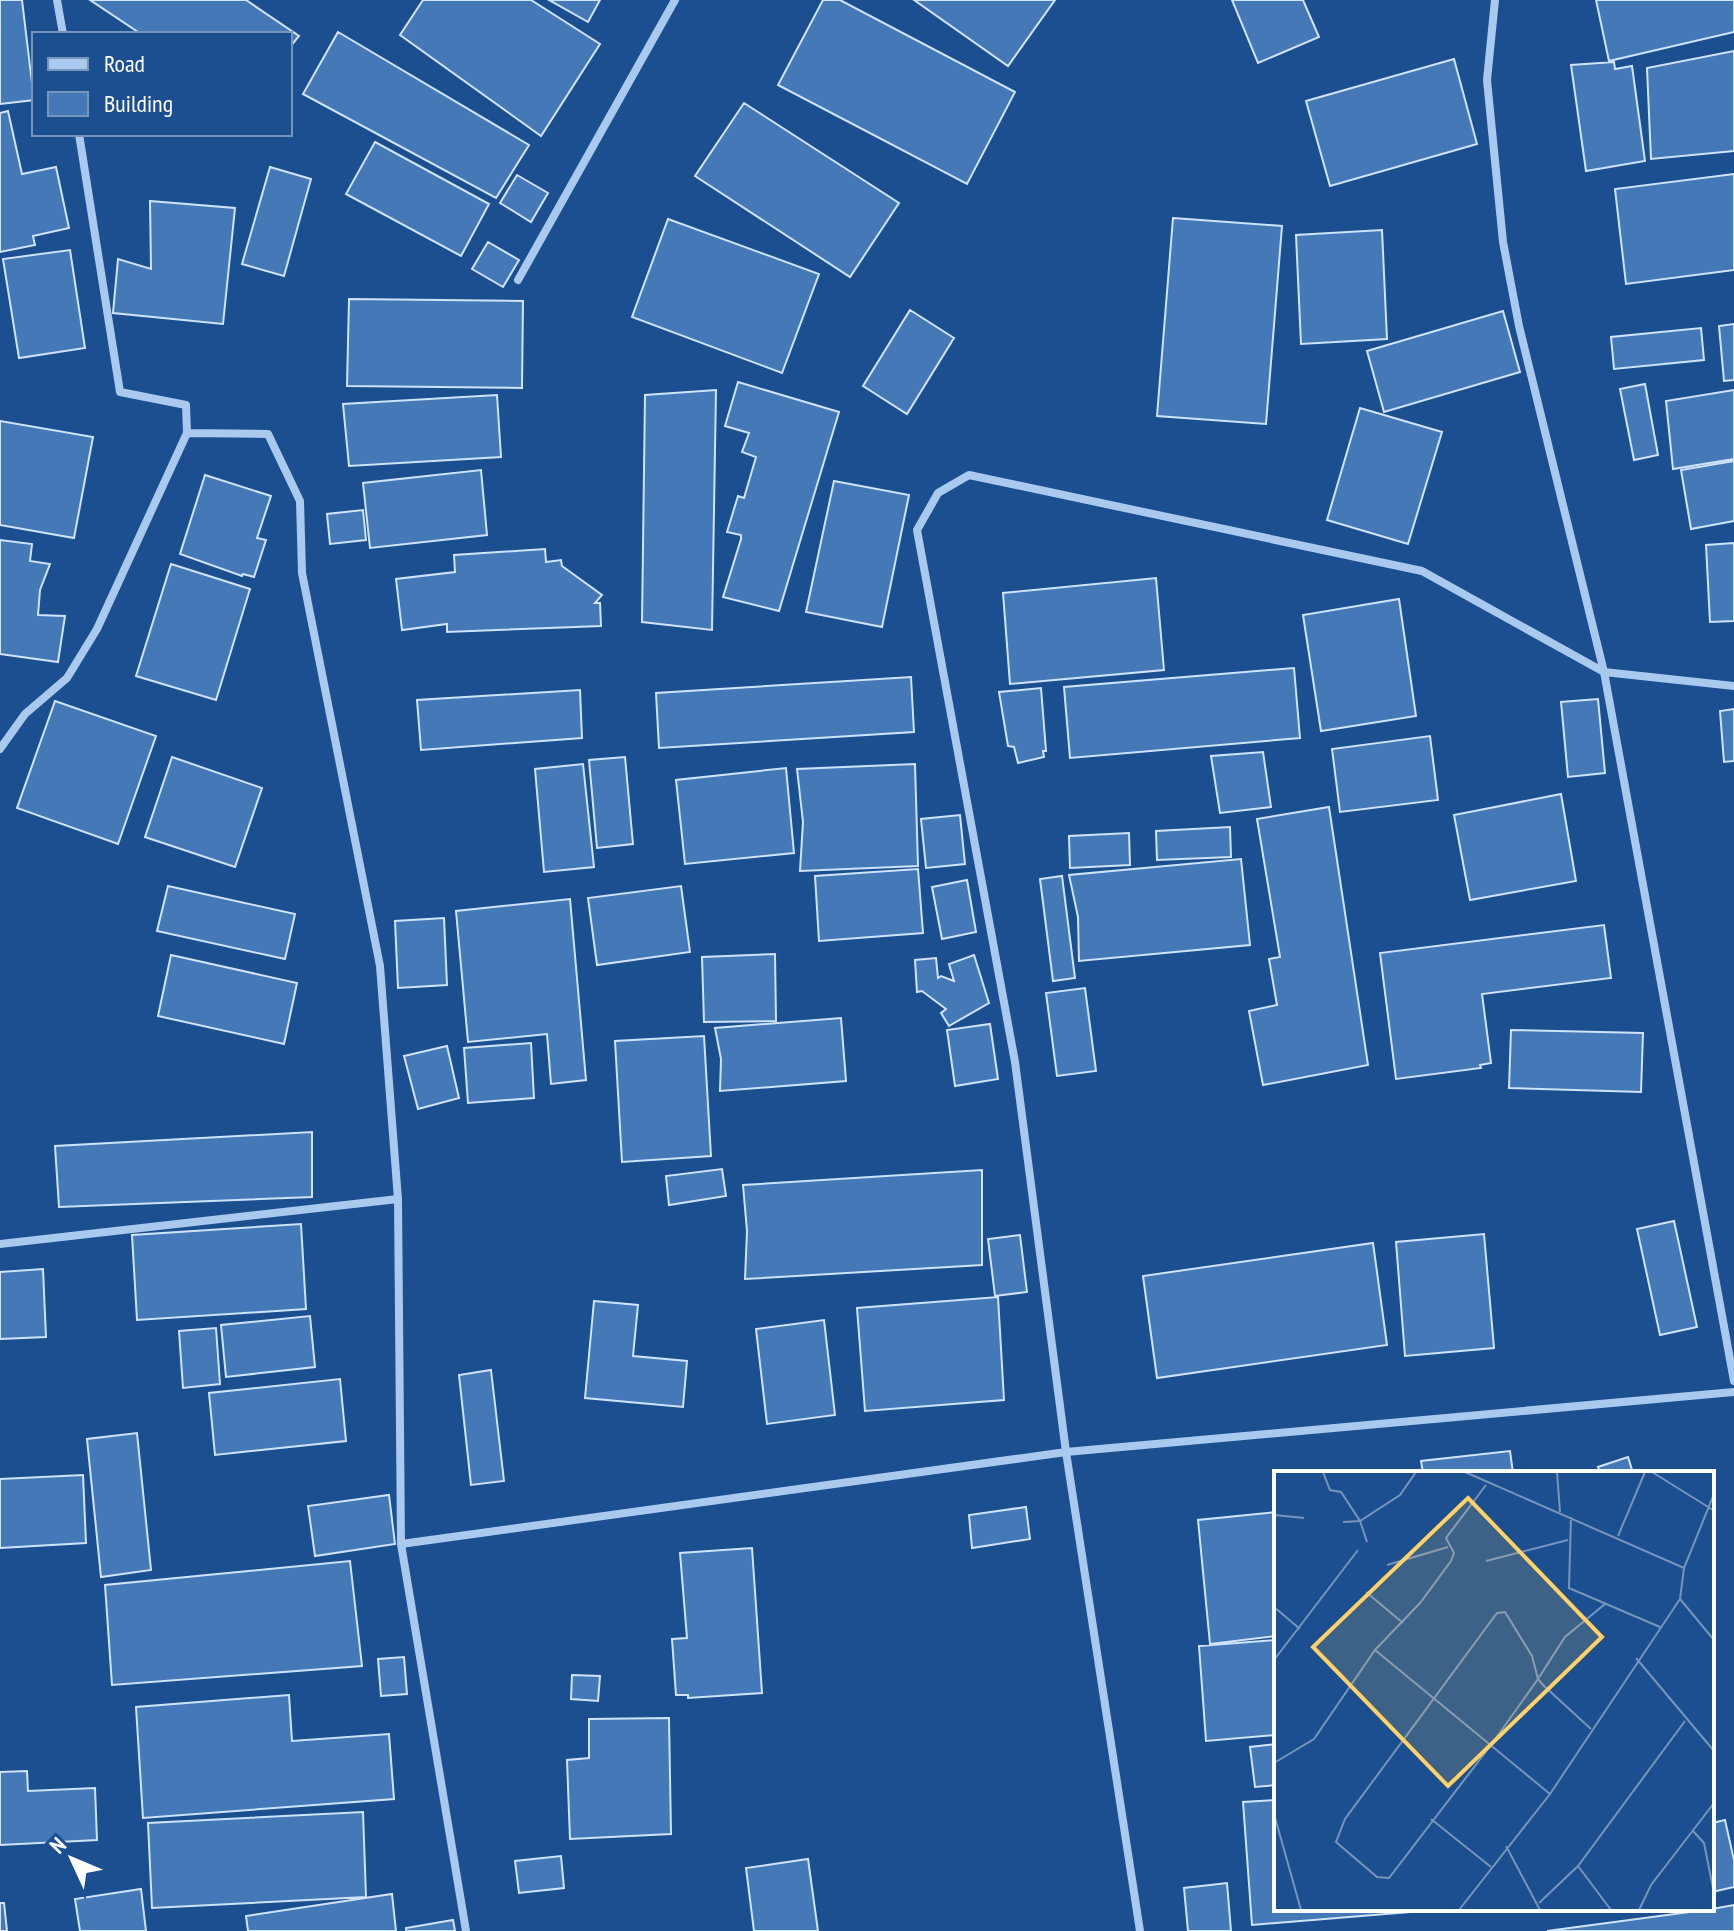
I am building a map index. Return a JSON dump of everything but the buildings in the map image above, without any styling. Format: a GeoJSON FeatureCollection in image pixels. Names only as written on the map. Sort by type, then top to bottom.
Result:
{"type":"FeatureCollection","features":[{"type":"Feature","properties":{"kind":"street"},"geometry":{"type":"LineString","coordinates":[[57,0],[63,32]]}},
{"type":"Feature","properties":{"kind":"street"},"geometry":{"type":"LineString","coordinates":[[518,280],[675,0]]}},
{"type":"Feature","properties":{"kind":"street"},"geometry":{"type":"LineString","coordinates":[[1495,0],[1487,80],[1503,242],[1519,326],[1604,672],[1734,1381]]}},
{"type":"Feature","properties":{"kind":"street"},"geometry":{"type":"LineString","coordinates":[[0,749],[25,714],[67,678],[97,629],[187,433],[186,405],[120,392],[79,136]]}},
{"type":"Feature","properties":{"kind":"street"},"geometry":{"type":"LineString","coordinates":[[187,433],[268,434],[300,501],[302,573],[380,966],[398,1199],[401,1544],[466,1931]]}},
{"type":"Feature","properties":{"kind":"street"},"geometry":{"type":"LineString","coordinates":[[1140,1931],[1066,1452],[1015,1062],[917,530],[938,493],[969,475],[1422,571],[1604,672],[1734,686]]}},
{"type":"Feature","properties":{"kind":"street"},"geometry":{"type":"LineString","coordinates":[[0,1244],[398,1199]]}},
{"type":"Feature","properties":{"kind":"street"},"geometry":{"type":"LineString","coordinates":[[401,1544],[1066,1452],[1734,1392]]}}]}
